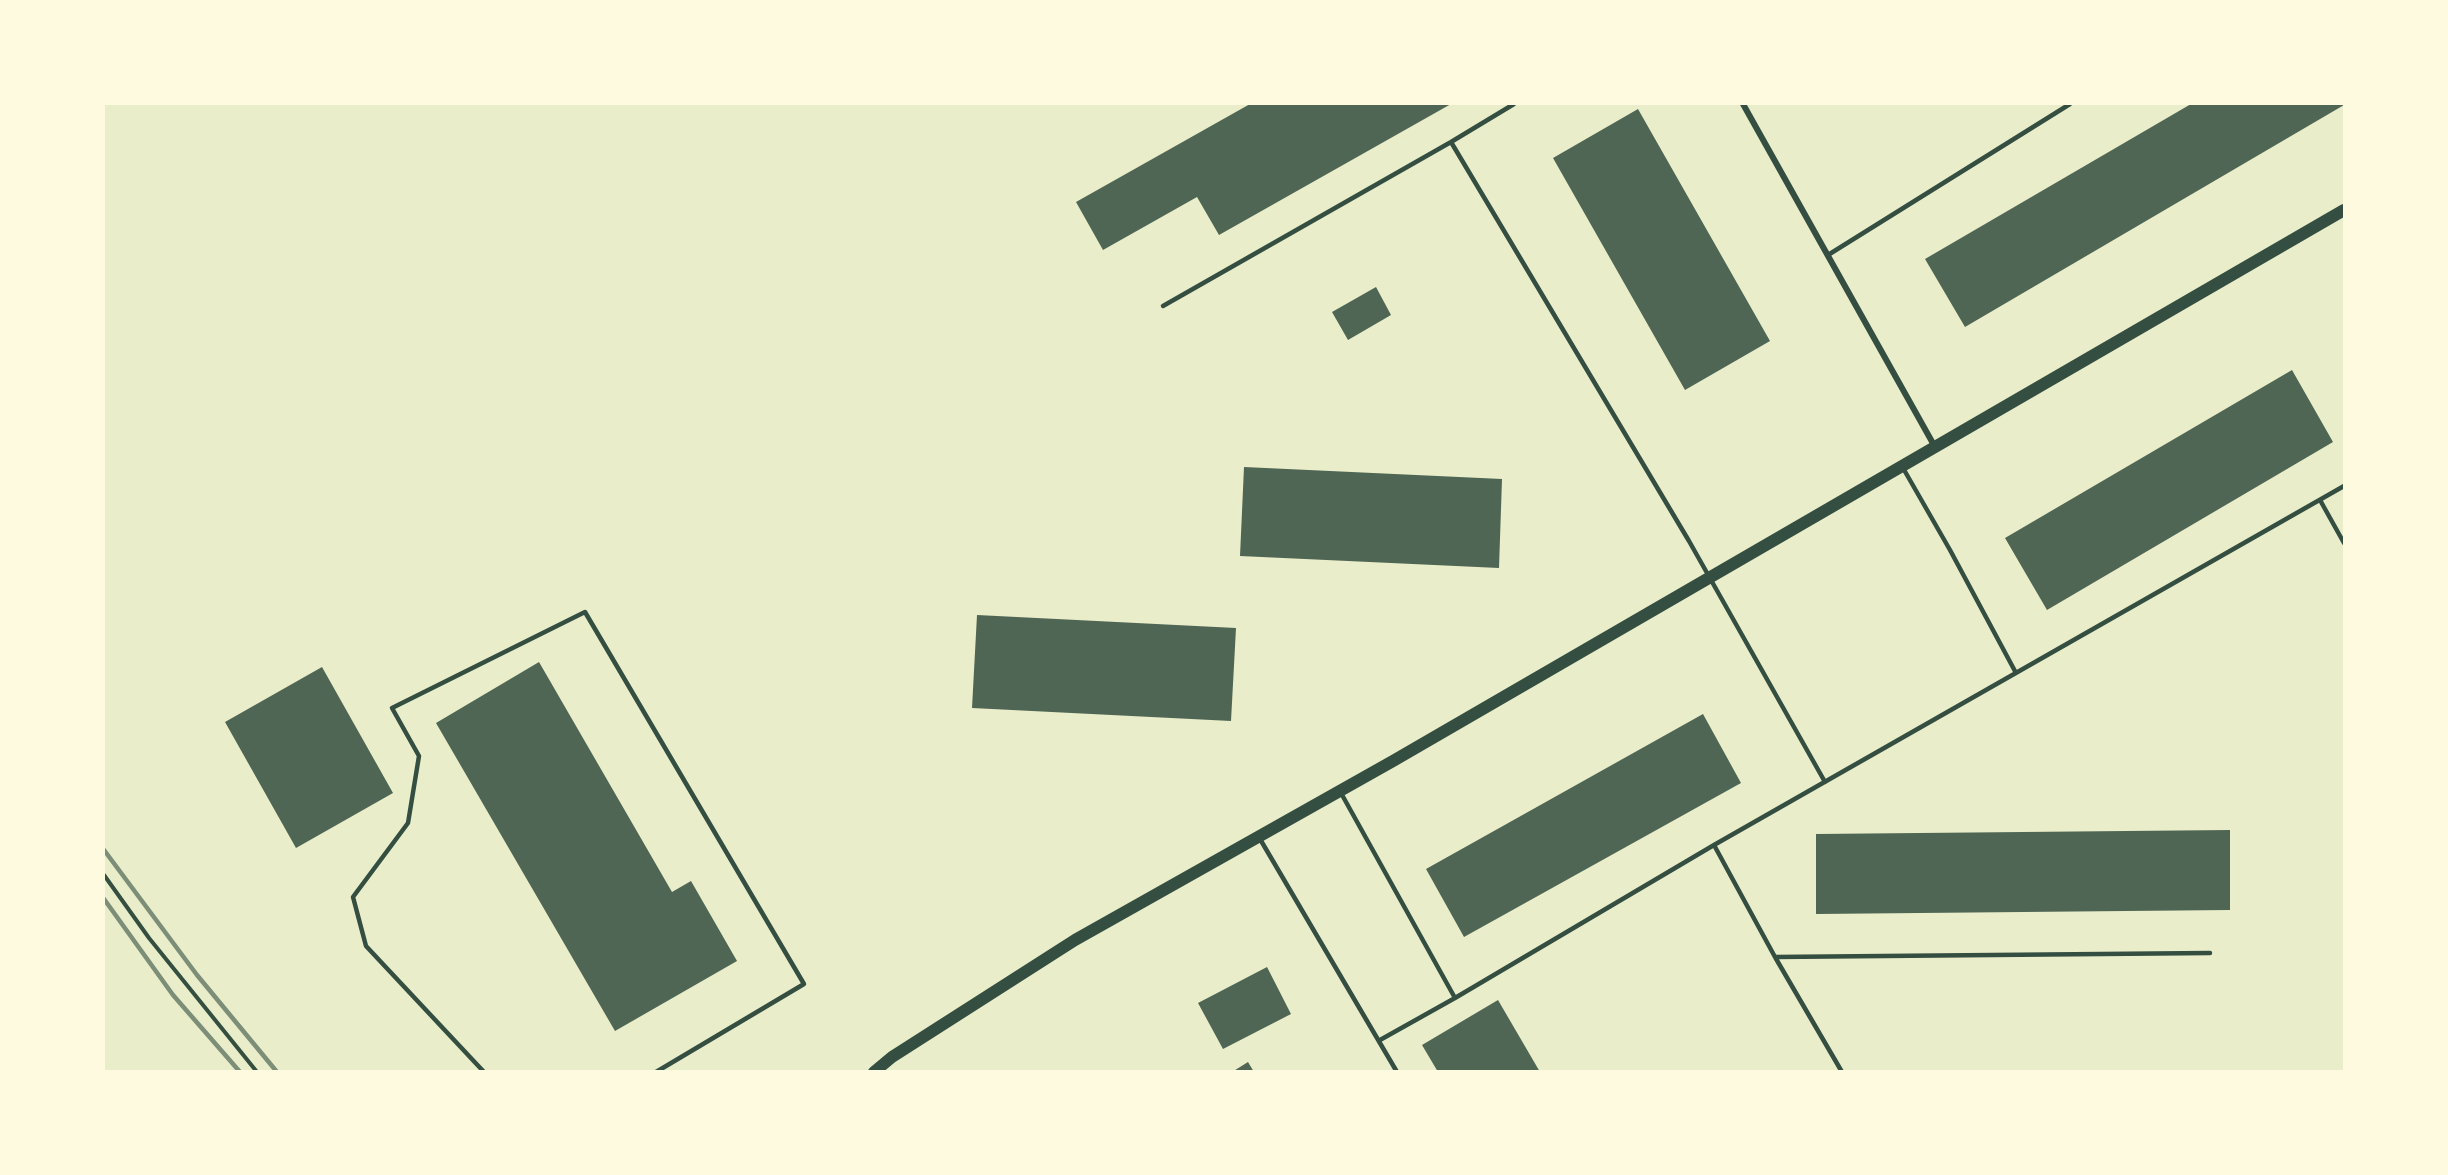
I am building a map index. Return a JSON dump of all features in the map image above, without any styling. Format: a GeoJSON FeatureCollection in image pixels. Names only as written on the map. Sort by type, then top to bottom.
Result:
{"type":"FeatureCollection","features":[{"type":"Feature","properties":{"kind":"main road"},"geometry":{"type":"LineString","coordinates":[[874,1071],[892,1057],[1075,940],[1260,837],[2344,210]]}},
{"type":"Feature","properties":{"kind":"street"},"geometry":{"type":"LineString","coordinates":[[1743,104],[1936,447]]}},
{"type":"Feature","properties":{"kind":"lane"},"geometry":{"type":"LineString","coordinates":[[1163,306],[1514,104]]}},
{"type":"Feature","properties":{"kind":"lane"},"geometry":{"type":"LineString","coordinates":[[1828,255],[2070,104]]}},
{"type":"Feature","properties":{"kind":"lane"},"geometry":{"type":"LineString","coordinates":[[1451,142],[1710,577],[1755,662],[1824,782]]}},
{"type":"Feature","properties":{"kind":"lane"},"geometry":{"type":"LineString","coordinates":[[1902,466],[1950,549],[2016,672]]}},
{"type":"Feature","properties":{"kind":"lane"},"geometry":{"type":"LineString","coordinates":[[1380,1040],[1714,844],[2344,486]]}},
{"type":"Feature","properties":{"kind":"lane"},"geometry":{"type":"LineString","coordinates":[[2320,500],[2344,543]]}},
{"type":"Feature","properties":{"kind":"lane"},"geometry":{"type":"LineString","coordinates":[[483,1071],[366,946],[353,897],[408,823],[418,756],[392,708],[585,612],[804,984],[656,1071]]}},
{"type":"Feature","properties":{"kind":"lane"},"geometry":{"type":"LineString","coordinates":[[1340,790],[1455,998]]}},
{"type":"Feature","properties":{"kind":"lane"},"geometry":{"type":"LineString","coordinates":[[1260,837],[1398,1071]]}},
{"type":"Feature","properties":{"kind":"lane"},"geometry":{"type":"LineString","coordinates":[[1714,844],[1775,957],[1842,1071]]}},
{"type":"Feature","properties":{"kind":"lane"},"geometry":{"type":"LineString","coordinates":[[1775,957],[2210,954]]}},
{"type":"Feature","properties":{"kind":"path"},"geometry":{"type":"LineString","coordinates":[[104,875],[149,938],[257,1071]]}},
{"type":"Feature","properties":{"kind":"building"},"geometry":{"type":"Polygon","coordinates":[[[1250,104],[1451,104],[1219,235],[1197,197],[1103,250],[1076,202],[1250,104]]]}},
{"type":"Feature","properties":{"kind":"building"},"geometry":{"type":"Polygon","coordinates":[[[2191,104],[2344,105],[1965,327],[1925,259],[2191,104]]]}},
{"type":"Feature","properties":{"kind":"building"},"geometry":{"type":"Polygon","coordinates":[[[1638,109],[1770,341],[1685,390],[1553,158],[1638,109]]]}},
{"type":"Feature","properties":{"kind":"building"},"geometry":{"type":"Polygon","coordinates":[[[1376,287],[1391,315],[1348,340],[1332,312],[1376,287]]]}},
{"type":"Feature","properties":{"kind":"building"},"geometry":{"type":"Polygon","coordinates":[[[2292,370],[2333,442],[2047,610],[2005,538],[2292,370]]]}},
{"type":"Feature","properties":{"kind":"building"},"geometry":{"type":"Polygon","coordinates":[[[1244,467],[1502,479],[1499,568],[1240,556],[1244,467]]]}},
{"type":"Feature","properties":{"kind":"building"},"geometry":{"type":"Polygon","coordinates":[[[977,615],[1236,628],[1231,721],[972,708],[977,615]]]}},
{"type":"Feature","properties":{"kind":"building"},"geometry":{"type":"Polygon","coordinates":[[[539,662],[672,892],[691,881],[737,961],[615,1031],[436,723],[539,662]]]}},
{"type":"Feature","properties":{"kind":"building"},"geometry":{"type":"Polygon","coordinates":[[[322,667],[393,793],[296,848],[225,722],[322,667]]]}},
{"type":"Feature","properties":{"kind":"building"},"geometry":{"type":"Polygon","coordinates":[[[1703,714],[1741,783],[1464,937],[1426,869],[1703,714]]]}},
{"type":"Feature","properties":{"kind":"building"},"geometry":{"type":"Polygon","coordinates":[[[2230,830],[2230,910],[1816,914],[1816,834],[2230,830]]]}},
{"type":"Feature","properties":{"kind":"building"},"geometry":{"type":"Polygon","coordinates":[[[1267,967],[1291,1014],[1223,1049],[1198,1003],[1267,967]]]}},
{"type":"Feature","properties":{"kind":"building"},"geometry":{"type":"Polygon","coordinates":[[[1498,1000],[1540,1072],[1438,1072],[1422,1045],[1498,1000]]]}},
{"type":"Feature","properties":{"kind":"building"},"geometry":{"type":"Polygon","coordinates":[[[1248,1062],[1254,1072],[1232,1072],[1248,1062]]]}},
{"type":"Feature","properties":{"kind":"railway"},"geometry":{"type":"LineString","coordinates":[[104,850],[197,975],[277,1072]]}},
{"type":"Feature","properties":{"kind":"railway"},"geometry":{"type":"LineString","coordinates":[[104,899],[173,995],[240,1072]]}}]}
